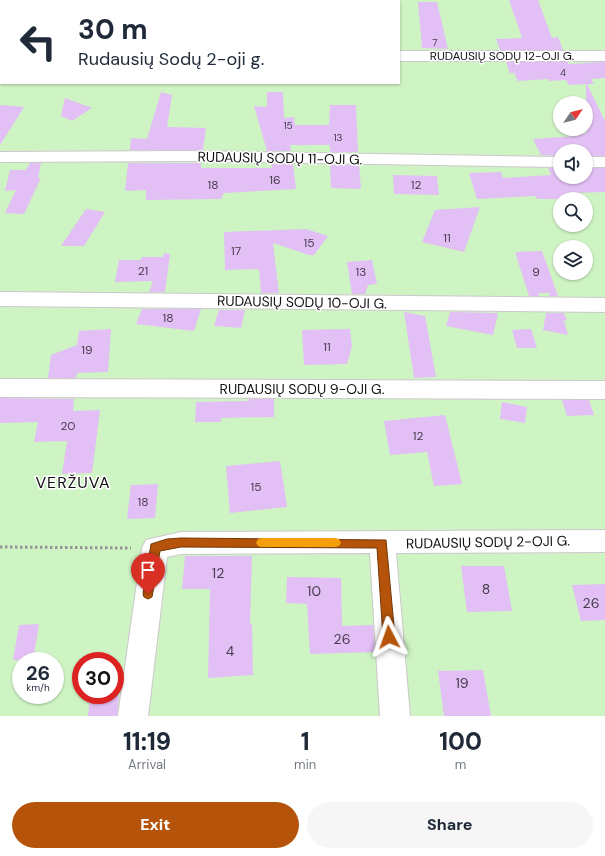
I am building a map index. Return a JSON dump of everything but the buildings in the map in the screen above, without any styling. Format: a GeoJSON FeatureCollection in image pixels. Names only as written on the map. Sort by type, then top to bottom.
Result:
{"type":"FeatureCollection","features":[{"type":"Feature","properties":{"kind":"street","name":"RUDAUSIŲ SODŲ 12-OJI G."},"geometry":{"type":"LineString","coordinates":[[400,56],[605,56]]}},
{"type":"Feature","properties":{"kind":"street","name":"RUDAUSIŲ SODŲ 11-OJI G."},"geometry":{"type":"LineString","coordinates":[[0,157],[185,156],[553,162]]}},
{"type":"Feature","properties":{"kind":"street"},"geometry":{"type":"LineString","coordinates":[[593,162],[605,162]]}},
{"type":"Feature","properties":{"kind":"street","name":"RUDAUSIŲ SODŲ 10-OJI G."},"geometry":{"type":"LineString","coordinates":[[0,299],[605,305]]}},
{"type":"Feature","properties":{"kind":"street","name":"RUDAUSIŲ SODŲ 9-OJI G."},"geometry":{"type":"LineString","coordinates":[[0,388],[605,390]]}},
{"type":"Feature","properties":{"kind":"street","name":"RUDAUSIŲ SODŲ 2-OJI G."},"geometry":{"type":"LineString","coordinates":[[155,548],[181,542],[382,543],[605,541]]}},
{"type":"Feature","properties":{"kind":"street"},"geometry":{"type":"LineString","coordinates":[[382,543],[395,716]]}},
{"type":"Feature","properties":{"kind":"street"},"geometry":{"type":"LineString","coordinates":[[133,716],[155,548]]}},
{"type":"Feature","properties":{"kind":"path"},"geometry":{"type":"LineString","coordinates":[[0,547],[155,548]]}},
{"type":"Feature","properties":{"kind":"green space"},"geometry":{"type":"Polygon","coordinates":[[[400,0],[605,0],[605,716],[0,716],[0,84],[400,84],[400,0]]]}},
{"type":"Feature","properties":{"kind":"slow traffic"},"geometry":{"type":"LineString","coordinates":[[261,543],[335,543]]}},
{"type":"Feature","properties":{"kind":"district","name":"VERŽUVA"},"geometry":{"type":"Point","coordinates":[73,482]}},
{"type":"Feature","properties":{"kind":"route"},"geometry":{"type":"LineString","coordinates":[[148,594],[155,548],[167,544],[181,542],[382,543],[389,637]]}}]}
